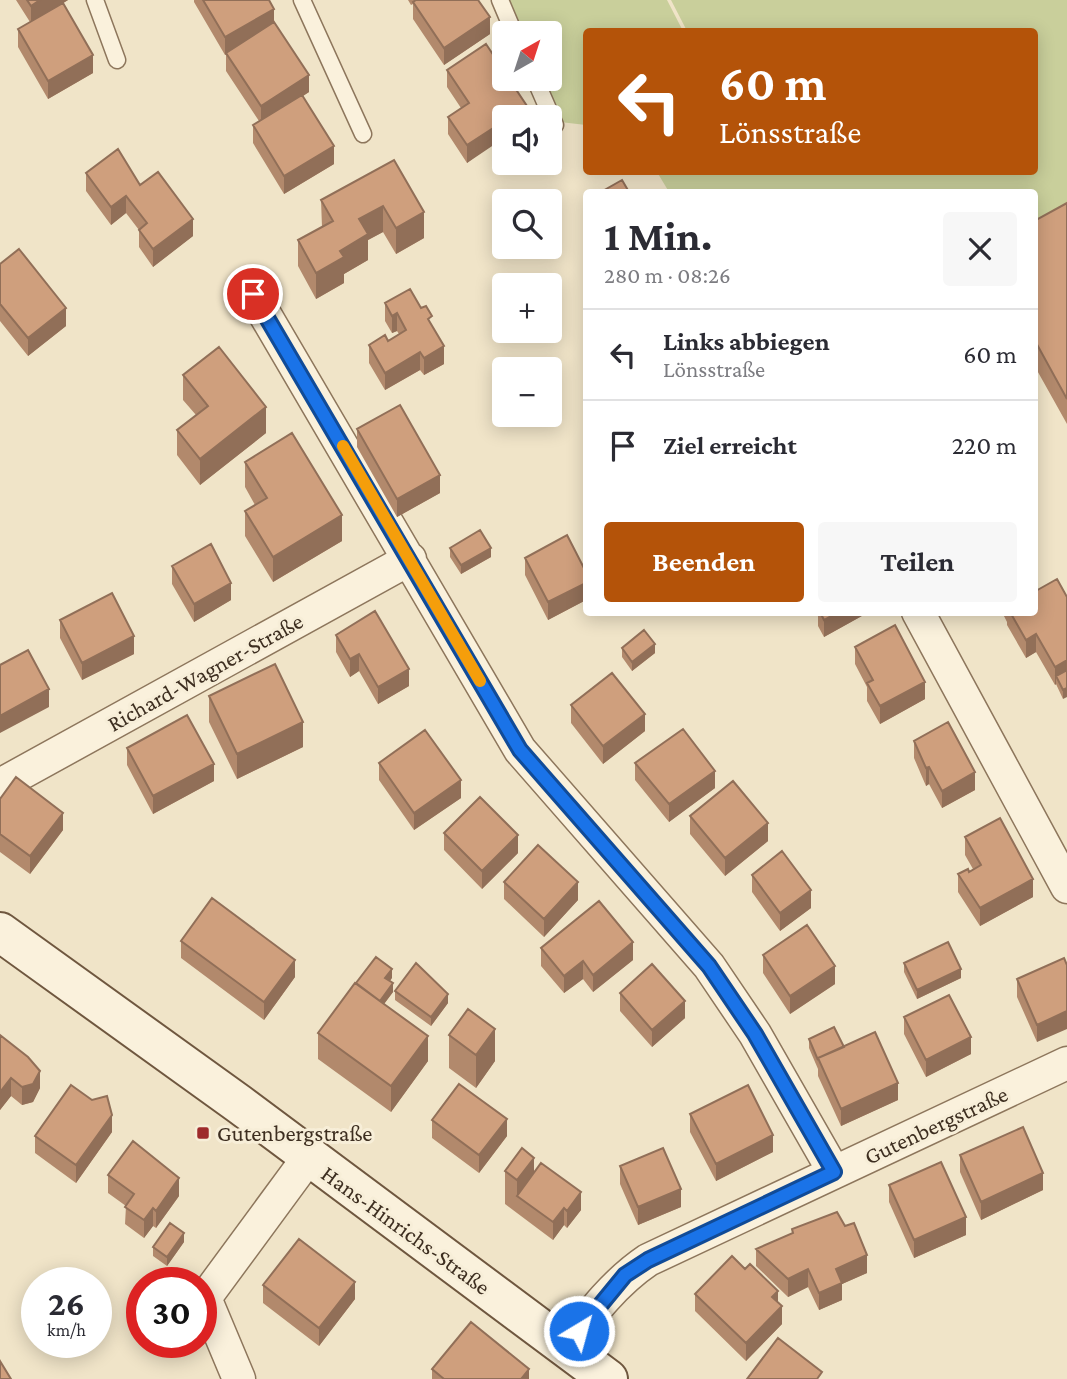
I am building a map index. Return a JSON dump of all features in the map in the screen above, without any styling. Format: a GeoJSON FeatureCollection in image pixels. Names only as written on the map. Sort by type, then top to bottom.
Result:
{"type":"FeatureCollection","features":[{"type":"Feature","properties":{"kind":"main road","name":"Hans-Hinrichs-Straße"},"geometry":{"type":"LineString","coordinates":[[0,932],[608,1379]]}},
{"type":"Feature","properties":{"kind":"street"},"geometry":{"type":"LineString","coordinates":[[253,294],[520,750],[709,966],[755,1034],[834,1172]]}},
{"type":"Feature","properties":{"kind":"street","name":"Richard-Wagner-Straße"},"geometry":{"type":"LineString","coordinates":[[0,785],[410,559]]}},
{"type":"Feature","properties":{"kind":"street"},"geometry":{"type":"LineString","coordinates":[[920,616],[1067,887]]}},
{"type":"Feature","properties":{"kind":"street","name":"Gutenbergstraße"},"geometry":{"type":"LineString","coordinates":[[566,1347],[603,1298],[625,1275],[648,1260],[1067,1063]]}},
{"type":"Feature","properties":{"kind":"street"},"geometry":{"type":"LineString","coordinates":[[239,1379],[205,1298],[309,1158]]}},
{"type":"Feature","properties":{"kind":"lane"},"geometry":{"type":"LineString","coordinates":[[95,0],[117,60]]}},
{"type":"Feature","properties":{"kind":"lane"},"geometry":{"type":"LineString","coordinates":[[302,0],[363,134]]}},
{"type":"Feature","properties":{"kind":"lane"},"geometry":{"type":"LineString","coordinates":[[500,0],[509,21]]}},
{"type":"Feature","properties":{"kind":"green space"},"geometry":{"type":"Polygon","coordinates":[[[507,0],[667,0],[681,28],[583,28],[583,125],[562,122],[562,105],[552,105],[546,91],[562,91],[562,21],[516,21],[507,0]]]}},
{"type":"Feature","properties":{"kind":"green space"},"geometry":{"type":"Polygon","coordinates":[[[671,0],[1067,0],[1067,220],[1038,235],[1038,189],[667,189],[659,175],[1038,175],[1038,28],[685,28],[671,0]]]}},
{"type":"Feature","properties":{"kind":"building"},"geometry":{"type":"Polygon","coordinates":[[[27,0],[40,0],[31,6],[27,0]]]}},
{"type":"Feature","properties":{"kind":"building"},"geometry":{"type":"Polygon","coordinates":[[[203,0],[269,0],[274,9],[225,37],[203,0]]]}},
{"type":"Feature","properties":{"kind":"building"},"geometry":{"type":"Polygon","coordinates":[[[478,0],[490,17],[444,48],[413,2],[478,0]]]}},
{"type":"Feature","properties":{"kind":"building"},"geometry":{"type":"Polygon","coordinates":[[[63,3],[93,55],[48,81],[18,29],[63,3]]]}},
{"type":"Feature","properties":{"kind":"building"},"geometry":{"type":"Polygon","coordinates":[[[274,22],[309,75],[261,106],[226,53],[274,22]]]}},
{"type":"Feature","properties":{"kind":"building"},"geometry":{"type":"Polygon","coordinates":[[[486,44],[492,53],[492,91],[517,91],[526,105],[492,105],[492,129],[467,145],[448,117],[469,103],[447,70],[486,44]]]}},
{"type":"Feature","properties":{"kind":"building"},"geometry":{"type":"Polygon","coordinates":[[[302,95],[334,146],[284,176],[253,125],[302,95]]]}},
{"type":"Feature","properties":{"kind":"building"},"geometry":{"type":"Polygon","coordinates":[[[118,149],[140,185],[158,172],[193,219],[153,249],[139,230],[147,223],[126,196],[111,207],[86,173],[118,149]]]}},
{"type":"Feature","properties":{"kind":"building"},"geometry":{"type":"Polygon","coordinates":[[[394,160],[424,212],[396,228],[383,206],[359,219],[368,234],[340,251],[344,257],[316,273],[298,240],[333,221],[321,200],[394,160]]]}},
{"type":"Feature","properties":{"kind":"building"},"geometry":{"type":"Polygon","coordinates":[[[622,180],[627,189],[606,189],[622,180]]]}},
{"type":"Feature","properties":{"kind":"building"},"geometry":{"type":"Polygon","coordinates":[[[1067,203],[1067,399],[1038,346],[1038,219],[1067,203]]]}},
{"type":"Feature","properties":{"kind":"building"},"geometry":{"type":"Polygon","coordinates":[[[19,249],[66,308],[28,338],[0,304],[0,264],[19,249]]]}},
{"type":"Feature","properties":{"kind":"building"},"geometry":{"type":"Polygon","coordinates":[[[410,289],[421,308],[426,306],[432,316],[428,319],[444,346],[424,358],[420,352],[385,373],[369,345],[385,335],[388,341],[406,330],[397,313],[392,316],[385,303],[410,289]]]}},
{"type":"Feature","properties":{"kind":"building"},"geometry":{"type":"Polygon","coordinates":[[[219,347],[266,407],[200,459],[177,430],[208,406],[183,375],[219,347]]]}},
{"type":"Feature","properties":{"kind":"building"},"geometry":{"type":"Polygon","coordinates":[[[400,405],[440,475],[397,499],[357,429],[400,405]]]}},
{"type":"Feature","properties":{"kind":"building"},"geometry":{"type":"Polygon","coordinates":[[[292,433],[342,515],[273,557],[245,511],[267,498],[245,462],[292,433]]]}},
{"type":"Feature","properties":{"kind":"building"},"geometry":{"type":"Polygon","coordinates":[[[480,530],[491,548],[461,565],[450,548],[480,530]]]}},
{"type":"Feature","properties":{"kind":"building"},"geometry":{"type":"Polygon","coordinates":[[[567,535],[583,566],[583,584],[548,602],[525,558],[567,535]]]}},
{"type":"Feature","properties":{"kind":"building"},"geometry":{"type":"Polygon","coordinates":[[[211,544],[231,583],[194,604],[172,566],[211,544]]]}},
{"type":"Feature","properties":{"kind":"building"},"geometry":{"type":"Polygon","coordinates":[[[1057,579],[1067,597],[1067,660],[1055,667],[1036,634],[1026,640],[1012,616],[1038,616],[1038,590],[1057,579]]]}},
{"type":"Feature","properties":{"kind":"building"},"geometry":{"type":"Polygon","coordinates":[[[112,593],[134,636],[82,663],[60,620],[112,593]]]}},
{"type":"Feature","properties":{"kind":"building"},"geometry":{"type":"Polygon","coordinates":[[[375,611],[409,669],[378,687],[359,654],[350,659],[336,635],[375,611]]]}},
{"type":"Feature","properties":{"kind":"building"},"geometry":{"type":"Polygon","coordinates":[[[895,625],[925,682],[880,706],[867,683],[873,680],[855,647],[895,625]]]}},
{"type":"Feature","properties":{"kind":"building"},"geometry":{"type":"Polygon","coordinates":[[[644,630],[655,644],[632,662],[622,648],[644,630]]]}},
{"type":"Feature","properties":{"kind":"building"},"geometry":{"type":"Polygon","coordinates":[[[28,650],[49,689],[0,716],[0,665],[28,650]]]}},
{"type":"Feature","properties":{"kind":"building"},"geometry":{"type":"Polygon","coordinates":[[[275,664],[303,722],[237,754],[209,696],[275,664]]]}},
{"type":"Feature","properties":{"kind":"building"},"geometry":{"type":"Polygon","coordinates":[[[1067,670],[1067,688],[1063,690],[1056,676],[1067,670]]]}},
{"type":"Feature","properties":{"kind":"building"},"geometry":{"type":"Polygon","coordinates":[[[612,673],[645,714],[603,746],[571,705],[612,673]]]}},
{"type":"Feature","properties":{"kind":"building"},"geometry":{"type":"Polygon","coordinates":[[[187,715],[214,764],[153,796],[127,748],[187,715]]]}},
{"type":"Feature","properties":{"kind":"building"},"geometry":{"type":"Polygon","coordinates":[[[948,722],[975,772],[942,791],[929,767],[926,768],[914,741],[948,722]]]}},
{"type":"Feature","properties":{"kind":"building"},"geometry":{"type":"Polygon","coordinates":[[[683,729],[715,771],[669,804],[635,763],[683,729]]]}},
{"type":"Feature","properties":{"kind":"building"},"geometry":{"type":"Polygon","coordinates":[[[425,730],[461,780],[414,813],[379,763],[425,730]]]}},
{"type":"Feature","properties":{"kind":"building"},"geometry":{"type":"Polygon","coordinates":[[[16,777],[63,813],[30,856],[0,834],[0,799],[16,777]]]}},
{"type":"Feature","properties":{"kind":"building"},"geometry":{"type":"Polygon","coordinates":[[[733,781],[768,823],[725,858],[690,816],[733,781]]]}},
{"type":"Feature","properties":{"kind":"building"},"geometry":{"type":"Polygon","coordinates":[[[480,797],[518,835],[482,871],[444,833],[480,797]]]}},
{"type":"Feature","properties":{"kind":"building"},"geometry":{"type":"Polygon","coordinates":[[[1000,818],[1033,879],[980,908],[958,874],[968,869],[969,872],[981,865],[965,837],[1000,818]]]}},
{"type":"Feature","properties":{"kind":"building"},"geometry":{"type":"Polygon","coordinates":[[[538,845],[578,882],[544,919],[504,882],[538,845]]]}},
{"type":"Feature","properties":{"kind":"building"},"geometry":{"type":"Polygon","coordinates":[[[782,851],[811,890],[780,913],[752,875],[782,851]]]}},
{"type":"Feature","properties":{"kind":"building"},"geometry":{"type":"Polygon","coordinates":[[[212,898],[295,960],[264,1002],[181,941],[212,898]]]}},
{"type":"Feature","properties":{"kind":"building"},"geometry":{"type":"Polygon","coordinates":[[[599,901],[633,942],[593,975],[583,961],[564,976],[541,948],[599,901]]]}},
{"type":"Feature","properties":{"kind":"building"},"geometry":{"type":"Polygon","coordinates":[[[807,925],[835,966],[790,996],[763,955],[807,925]]]}},
{"type":"Feature","properties":{"kind":"building"},"geometry":{"type":"Polygon","coordinates":[[[948,942],[961,969],[917,990],[904,963],[948,942]]]}},
{"type":"Feature","properties":{"kind":"building"},"geometry":{"type":"Polygon","coordinates":[[[376,957],[392,969],[385,978],[393,983],[380,1001],[356,983],[376,957]]]}},
{"type":"Feature","properties":{"kind":"building"},"geometry":{"type":"Polygon","coordinates":[[[1064,958],[1067,965],[1067,1011],[1037,1025],[1017,979],[1064,958]]]}},
{"type":"Feature","properties":{"kind":"building"},"geometry":{"type":"Polygon","coordinates":[[[416,963],[448,994],[431,1017],[395,991],[416,963]]]}},
{"type":"Feature","properties":{"kind":"building"},"geometry":{"type":"Polygon","coordinates":[[[652,964],[685,1001],[652,1030],[620,993],[652,964]]]}},
{"type":"Feature","properties":{"kind":"building"},"geometry":{"type":"Polygon","coordinates":[[[355,983],[428,1036],[391,1086],[318,1033],[355,983]]]}},
{"type":"Feature","properties":{"kind":"building"},"geometry":{"type":"Polygon","coordinates":[[[949,995],[971,1037],[926,1060],[904,1017],[949,995]]]}},
{"type":"Feature","properties":{"kind":"building"},"geometry":{"type":"Polygon","coordinates":[[[468,1009],[495,1029],[476,1055],[449,1035],[468,1009]]]}},
{"type":"Feature","properties":{"kind":"building"},"geometry":{"type":"Polygon","coordinates":[[[834,1027],[844,1047],[818,1060],[809,1039],[834,1027]]]}},
{"type":"Feature","properties":{"kind":"building"},"geometry":{"type":"Polygon","coordinates":[[[875,1032],[898,1083],[841,1109],[818,1058],[875,1032]]]}},
{"type":"Feature","properties":{"kind":"building"},"geometry":{"type":"Polygon","coordinates":[[[0,1035],[28,1057],[40,1071],[33,1084],[22,1087],[11,1078],[0,1092],[0,1035]]]}},
{"type":"Feature","properties":{"kind":"building"},"geometry":{"type":"Polygon","coordinates":[[[459,1084],[507,1119],[479,1155],[432,1120],[459,1084]]]}},
{"type":"Feature","properties":{"kind":"building"},"geometry":{"type":"Polygon","coordinates":[[[71,1085],[92,1100],[107,1096],[112,1115],[76,1165],[35,1136],[71,1085]]]}},
{"type":"Feature","properties":{"kind":"building"},"geometry":{"type":"Polygon","coordinates":[[[748,1085],[773,1135],[716,1164],[690,1114],[748,1085]]]}},
{"type":"Feature","properties":{"kind":"building"},"geometry":{"type":"Polygon","coordinates":[[[1023,1127],[1043,1173],[981,1202],[960,1155],[1023,1127]]]}},
{"type":"Feature","properties":{"kind":"building"},"geometry":{"type":"Polygon","coordinates":[[[133,1141],[179,1178],[156,1211],[153,1208],[144,1220],[125,1207],[134,1194],[108,1175],[133,1141]]]}},
{"type":"Feature","properties":{"kind":"building"},"geometry":{"type":"Polygon","coordinates":[[[522,1148],[534,1158],[517,1180],[505,1171],[522,1148]]]}},
{"type":"Feature","properties":{"kind":"building"},"geometry":{"type":"Polygon","coordinates":[[[663,1148],[681,1189],[638,1207],[620,1166],[663,1148]]]}},
{"type":"Feature","properties":{"kind":"building"},"geometry":{"type":"Polygon","coordinates":[[[941,1162],[966,1217],[914,1240],[889,1185],[941,1162]]]}},
{"type":"Feature","properties":{"kind":"building"},"geometry":{"type":"Polygon","coordinates":[[[541,1163],[581,1192],[567,1211],[564,1208],[553,1222],[517,1196],[541,1163]]]}},
{"type":"Feature","properties":{"kind":"building"},"geometry":{"type":"Polygon","coordinates":[[[837,1212],[845,1226],[854,1223],[867,1255],[836,1269],[842,1283],[819,1293],[808,1269],[788,1279],[756,1249],[793,1233],[792,1229],[837,1212]]]}},
{"type":"Feature","properties":{"kind":"building"},"geometry":{"type":"Polygon","coordinates":[[[170,1223],[184,1233],[167,1257],[153,1247],[170,1223]]]}},
{"type":"Feature","properties":{"kind":"building"},"geometry":{"type":"Polygon","coordinates":[[[299,1239],[355,1282],[319,1328],[263,1285],[299,1239]]]}},
{"type":"Feature","properties":{"kind":"building"},"geometry":{"type":"Polygon","coordinates":[[[732,1256],[745,1269],[750,1264],[778,1291],[772,1297],[782,1306],[746,1343],[695,1294],[732,1256]]]}},
{"type":"Feature","properties":{"kind":"building"},"geometry":{"type":"Polygon","coordinates":[[[471,1322],[529,1369],[521,1379],[444,1379],[432,1369],[471,1322]]]}},
{"type":"Feature","properties":{"kind":"building"},"geometry":{"type":"Polygon","coordinates":[[[778,1338],[822,1372],[817,1379],[747,1379],[778,1338]]]}},
{"type":"Feature","properties":{"kind":"building"},"geometry":{"type":"Polygon","coordinates":[[[0,1361],[11,1379],[0,1379],[0,1361]]]}},
{"type":"Feature","properties":{"kind":"slow traffic"},"geometry":{"type":"LineString","coordinates":[[343,446],[480,681]]}},
{"type":"Feature","properties":{"kind":"place","name":"Gutenbergstraße"},"geometry":{"type":"Point","coordinates":[203,1133]}},
{"type":"Feature","properties":{"kind":"route"},"geometry":{"type":"LineString","coordinates":[[253,294],[520,750],[709,966],[755,1034],[834,1172],[648,1260],[625,1275],[603,1298],[579,1331]]}}]}
